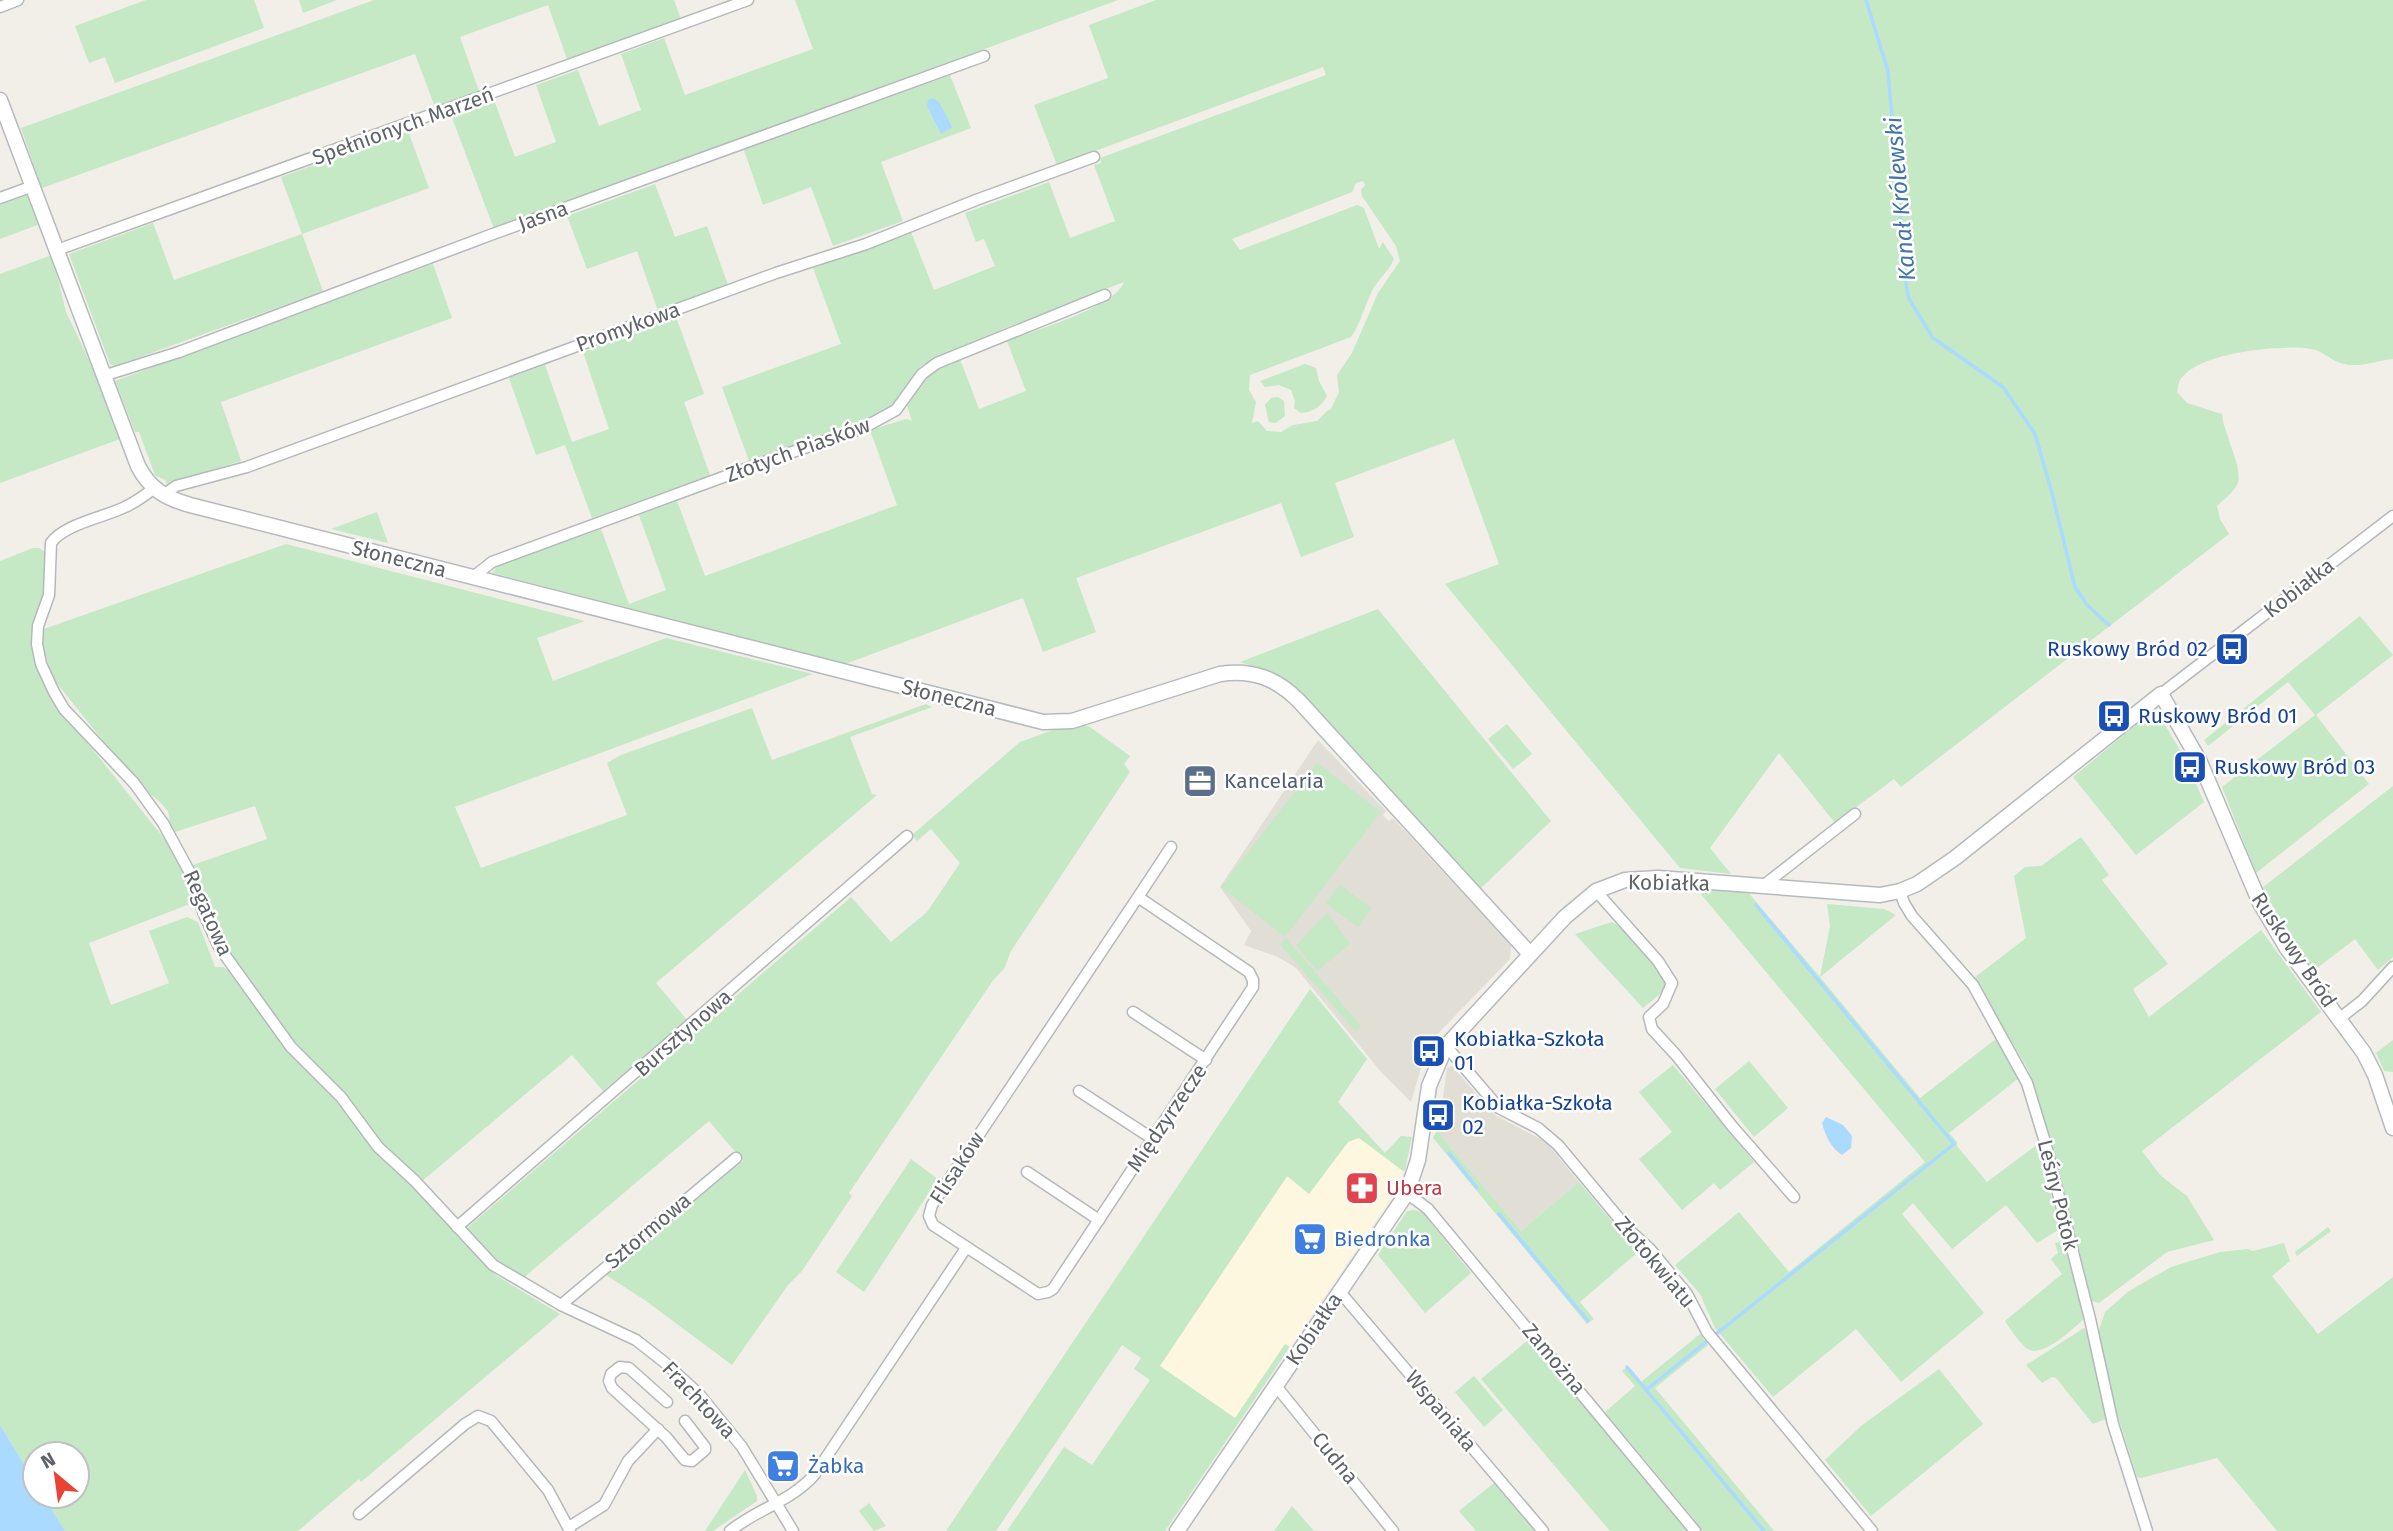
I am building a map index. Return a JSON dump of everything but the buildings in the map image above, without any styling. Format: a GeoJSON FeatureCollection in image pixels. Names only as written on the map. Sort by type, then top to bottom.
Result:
{"type":"FeatureCollection","features":[{"type":"Feature","properties":{"kind":"street"},"geometry":{"type":"LineString","coordinates":[[0,7],[18,0]]}},
{"type":"Feature","properties":{"kind":"street","name":"Spełnionych Marzeń"},"geometry":{"type":"LineString","coordinates":[[57,250],[748,0]]}},
{"type":"Feature","properties":{"kind":"street","name":"Jasna"},"geometry":{"type":"LineString","coordinates":[[103,376],[178,352],[984,56]]}},
{"type":"Feature","properties":{"kind":"street"},"geometry":{"type":"LineString","coordinates":[[0,100],[138,467],[158,492]]}},
{"type":"Feature","properties":{"kind":"street","name":"Promykowa"},"geometry":{"type":"LineString","coordinates":[[158,492],[247,467],[776,273],[866,244],[1094,157]]}},
{"type":"Feature","properties":{"kind":"street"},"geometry":{"type":"LineString","coordinates":[[0,198],[33,186]]}},
{"type":"Feature","properties":{"kind":"street","name":"Złotych Piasków"},"geometry":{"type":"LineString","coordinates":[[473,577],[492,562],[863,428],[896,410],[922,374],[937,363],[1105,295]]}},
{"type":"Feature","properties":{"kind":"street","name":"Słoneczna"},"geometry":{"type":"LineString","coordinates":[[158,492],[190,505],[1035,721],[1055,723],[1092,715],[1220,674],[1244,672],[1269,679],[1289,691],[1299,701],[1530,954]]}},
{"type":"Feature","properties":{"kind":"street","name":"Regatowa"},"geometry":{"type":"LineString","coordinates":[[158,492],[67,530],[51,543],[49,595],[37,635],[38,656],[46,677],[64,709],[134,783],[163,823],[189,871],[219,947],[291,1047],[341,1097],[377,1147],[415,1181],[502,1272],[564,1306]]}},
{"type":"Feature","properties":{"kind":"street","name":"Kobiałka"},"geometry":{"type":"LineString","coordinates":[[1177,1531],[1406,1193],[1418,1160],[1429,1086],[1446,1046],[1577,905],[1596,891],[1616,883],[1642,878],[1764,885],[1861,895],[1900,891],[1927,878],[1955,858],[2161,694],[2393,516]]}},
{"type":"Feature","properties":{"kind":"street","name":"Ruskowy Bród"},"geometry":{"type":"LineString","coordinates":[[2161,694],[2200,762],[2250,886],[2270,923],[2369,1061],[2393,1128]]}},
{"type":"Feature","properties":{"kind":"street"},"geometry":{"type":"LineString","coordinates":[[1764,885],[1855,814]]}},
{"type":"Feature","properties":{"kind":"street","name":"Bursztynowa"},"geometry":{"type":"LineString","coordinates":[[457,1227],[895,850],[907,836]]}},
{"type":"Feature","properties":{"kind":"street","name":"Flisaków"},"geometry":{"type":"LineString","coordinates":[[966,1248],[933,1225],[929,1216],[932,1205],[1171,847]]}},
{"type":"Feature","properties":{"kind":"street"},"geometry":{"type":"LineString","coordinates":[[1596,891],[1658,961],[1672,983],[1663,1004],[1649,1017],[1652,1029],[1794,1197]]}},
{"type":"Feature","properties":{"kind":"street","name":"Leśny Potok"},"geometry":{"type":"LineString","coordinates":[[1900,891],[1912,916],[1973,985],[2027,1083],[2045,1142],[2090,1319],[2113,1424],[2147,1531]]}},
{"type":"Feature","properties":{"kind":"street","name":"Międzyrzecze"},"geometry":{"type":"LineString","coordinates":[[966,1248],[1033,1292],[1043,1294],[1053,1289],[1252,991],[1253,979],[1246,970],[1138,897]]}},
{"type":"Feature","properties":{"kind":"street"},"geometry":{"type":"LineString","coordinates":[[2340,1018],[2362,1001],[2393,967]]}},
{"type":"Feature","properties":{"kind":"street"},"geometry":{"type":"LineString","coordinates":[[1133,1012],[1206,1060]]}},
{"type":"Feature","properties":{"kind":"street","name":"Złotokwiatu"},"geometry":{"type":"LineString","coordinates":[[1446,1046],[1499,1108],[1553,1139],[1627,1228],[1650,1249],[1687,1294],[1707,1332],[1872,1531]]}},
{"type":"Feature","properties":{"kind":"street"},"geometry":{"type":"LineString","coordinates":[[1079,1091],[1153,1139]]}},
{"type":"Feature","properties":{"kind":"street","name":"Sztormowa"},"geometry":{"type":"LineString","coordinates":[[564,1306],[736,1158]]}},
{"type":"Feature","properties":{"kind":"street"},"geometry":{"type":"LineString","coordinates":[[1027,1172],[1099,1220]]}},
{"type":"Feature","properties":{"kind":"street","name":"Zamożna"},"geometry":{"type":"LineString","coordinates":[[1406,1193],[1428,1209],[1695,1531]]}},
{"type":"Feature","properties":{"kind":"street"},"geometry":{"type":"LineString","coordinates":[[730,1531],[756,1513],[796,1492],[815,1474],[966,1248]]}},
{"type":"Feature","properties":{"kind":"street","name":"Wspaniała"},"geometry":{"type":"LineString","coordinates":[[1340,1292],[1543,1531]]}},
{"type":"Feature","properties":{"kind":"street","name":"Frachtowa"},"geometry":{"type":"LineString","coordinates":[[564,1306],[636,1340],[699,1394],[743,1447],[793,1531]]}},
{"type":"Feature","properties":{"kind":"street"},"geometry":{"type":"LineString","coordinates":[[667,1402],[629,1368],[620,1367],[611,1374],[609,1381],[612,1388],[658,1429],[685,1460],[692,1461],[705,1447],[685,1421]]}},
{"type":"Feature","properties":{"kind":"street","name":"Cudna"},"geometry":{"type":"LineString","coordinates":[[1276,1386],[1393,1531]]}},
{"type":"Feature","properties":{"kind":"street"},"geometry":{"type":"LineString","coordinates":[[359,1514],[478,1416],[491,1421],[548,1490],[569,1529],[604,1505],[628,1461],[658,1429]]}},
{"type":"Feature","properties":{"kind":"shaded area"},"geometry":{"type":"Polygon","coordinates":[[[1318,740],[1386,811],[1383,815],[1389,821],[1393,818],[1511,945],[1510,959],[1428,1044],[1411,1102],[1381,1072],[1296,968],[1278,957],[1244,945],[1251,931],[1220,887],[1318,740]]]}},
{"type":"Feature","properties":{"kind":"shaded area"},"geometry":{"type":"Polygon","coordinates":[[[1452,1066],[1495,1115],[1546,1142],[1579,1182],[1521,1231],[1441,1136],[1439,1127],[1447,1068],[1452,1066]]]}},
{"type":"Feature","properties":{"kind":"shaded area"},"geometry":{"type":"Polygon","coordinates":[[[1360,1138],[1403,1171],[1398,1188],[1290,1347],[1285,1344],[1235,1418],[1159,1366],[1288,1176],[1309,1194],[1348,1142],[1360,1138]]]}},
{"type":"Feature","properties":{"kind":"green space"},"geometry":{"type":"Polygon","coordinates":[[[146,0],[254,0],[264,28],[115,83],[105,57],[89,63],[75,26],[146,0]]]}},
{"type":"Feature","properties":{"kind":"green space"},"geometry":{"type":"Polygon","coordinates":[[[299,0],[337,0],[303,13],[299,0]]]}},
{"type":"Feature","properties":{"kind":"green space"},"geometry":{"type":"Polygon","coordinates":[[[374,0],[674,0],[681,19],[567,59],[548,5],[460,37],[479,91],[435,107],[415,54],[42,188],[21,128],[374,0]]]}},
{"type":"Feature","properties":{"kind":"green space"},"geometry":{"type":"Polygon","coordinates":[[[795,0],[1118,0],[494,229],[451,115],[494,100],[515,157],[556,142],[536,85],[578,70],[599,126],[641,110],[621,54],[664,38],[685,95],[813,49],[795,0]]]}},
{"type":"Feature","properties":{"kind":"green space"},"geometry":{"type":"Polygon","coordinates":[[[1156,0],[2393,0],[2393,359],[2348,365],[2311,349],[2260,349],[2219,357],[2201,363],[2188,372],[2179,382],[2177,392],[2187,403],[2222,414],[2236,461],[2239,479],[2237,485],[2217,506],[2220,519],[2229,534],[1901,787],[1894,779],[1835,823],[1779,753],[1710,848],[1731,874],[1680,868],[1445,584],[1499,564],[1454,439],[1335,483],[1354,537],[1301,557],[1281,503],[1076,578],[1096,632],[1043,652],[1023,598],[845,664],[493,573],[497,566],[601,529],[629,604],[666,590],[639,515],[677,501],[705,576],[897,505],[870,430],[906,419],[912,421],[906,403],[918,386],[934,371],[960,359],[979,409],[1026,391],[1007,341],[1090,309],[1118,291],[1124,282],[1005,328],[920,366],[898,403],[875,419],[840,433],[749,461],[722,387],[841,344],[813,268],[911,232],[934,290],[995,266],[984,239],[976,242],[965,213],[1049,182],[1070,238],[1115,221],[1094,165],[1101,163],[1100,158],[1326,75],[1323,67],[1057,165],[1034,105],[1108,78],[1089,25],[1156,0]],[[1363,181],[1356,183],[1352,192],[1232,239],[1240,250],[1357,205],[1364,208],[1379,249],[1383,242],[1394,259],[1372,291],[1351,337],[1250,375],[1249,390],[1256,402],[1252,423],[1258,421],[1267,431],[1281,432],[1293,425],[1317,421],[1331,409],[1339,392],[1337,375],[1352,353],[1378,293],[1400,261],[1396,246],[1362,196],[1361,190],[1365,185],[1363,181]]]}},
{"type":"Feature","properties":{"kind":"green space"},"geometry":{"type":"Polygon","coordinates":[[[950,75],[971,128],[881,162],[903,221],[833,246],[811,187],[763,205],[744,150],[950,75]]]}},
{"type":"Feature","properties":{"kind":"green space"},"geometry":{"type":"Polygon","coordinates":[[[408,131],[429,188],[302,234],[281,177],[408,131]]]}},
{"type":"Feature","properties":{"kind":"green space"},"geometry":{"type":"Polygon","coordinates":[[[655,184],[675,237],[707,226],[728,285],[658,311],[637,251],[587,269],[567,216],[655,184]]]}},
{"type":"Feature","properties":{"kind":"green space"},"geometry":{"type":"Polygon","coordinates":[[[28,193],[40,224],[0,239],[0,203],[28,193]]]}},
{"type":"Feature","properties":{"kind":"green space"},"geometry":{"type":"Polygon","coordinates":[[[153,223],[174,280],[302,234],[323,291],[115,366],[110,364],[69,254],[153,223]]]}},
{"type":"Feature","properties":{"kind":"green space"},"geometry":{"type":"Polygon","coordinates":[[[52,255],[66,312],[98,379],[120,439],[0,483],[0,274],[52,255]]]}},
{"type":"Feature","properties":{"kind":"green space"},"geometry":{"type":"Polygon","coordinates":[[[433,264],[452,318],[221,402],[241,461],[167,484],[155,475],[139,432],[135,432],[115,381],[433,264]]]}},
{"type":"Feature","properties":{"kind":"green space"},"geometry":{"type":"Polygon","coordinates":[[[676,317],[704,394],[684,402],[710,475],[592,518],[565,445],[536,455],[509,378],[545,365],[572,442],[609,429],[583,352],[676,317]]]}},
{"type":"Feature","properties":{"kind":"green space"},"geometry":{"type":"Polygon","coordinates":[[[1305,364],[1316,368],[1327,396],[1316,408],[1301,413],[1294,408],[1295,401],[1291,390],[1279,385],[1265,387],[1260,381],[1305,364]]]}},
{"type":"Feature","properties":{"kind":"green space"},"geometry":{"type":"Polygon","coordinates":[[[1278,397],[1284,401],[1285,416],[1276,423],[1269,422],[1265,405],[1271,398],[1278,397]]]}},
{"type":"Feature","properties":{"kind":"green space"},"geometry":{"type":"Polygon","coordinates":[[[377,512],[388,543],[331,529],[377,512]]]}},
{"type":"Feature","properties":{"kind":"green space"},"geometry":{"type":"Polygon","coordinates":[[[286,544],[585,621],[537,638],[553,681],[666,638],[813,674],[455,807],[481,868],[627,815],[607,763],[621,755],[752,708],[772,760],[926,704],[932,707],[850,737],[872,794],[877,795],[656,983],[687,1020],[603,1091],[572,1055],[421,1182],[382,1145],[342,1092],[283,1029],[236,965],[220,938],[193,865],[267,839],[255,806],[172,833],[168,811],[139,786],[52,677],[41,640],[41,630],[286,544]]]}},
{"type":"Feature","properties":{"kind":"green space"},"geometry":{"type":"Polygon","coordinates":[[[33,548],[45,552],[45,597],[33,636],[61,710],[171,847],[185,868],[195,902],[89,943],[111,1005],[169,983],[149,931],[187,917],[198,922],[215,967],[232,972],[274,1032],[338,1101],[378,1154],[397,1170],[497,1276],[560,1314],[361,1482],[359,1479],[298,1531],[65,1531],[52,1510],[91,1510],[91,1440],[21,1440],[21,1459],[0,1425],[0,561],[33,548]]]}},
{"type":"Feature","properties":{"kind":"green space"},"geometry":{"type":"Polygon","coordinates":[[[1378,609],[1551,821],[1480,889],[1296,691],[1277,674],[1240,662],[1378,609]]]}},
{"type":"Feature","properties":{"kind":"green space"},"geometry":{"type":"Polygon","coordinates":[[[2360,616],[2393,655],[2316,715],[2369,784],[2256,873],[2222,787],[2315,715],[2288,682],[2208,746],[2204,740],[2360,616]]]}},
{"type":"Feature","properties":{"kind":"green space"},"geometry":{"type":"Polygon","coordinates":[[[2143,719],[2164,723],[2184,757],[2204,802],[2136,855],[2073,777],[2143,719]]]}},
{"type":"Feature","properties":{"kind":"green space"},"geometry":{"type":"Polygon","coordinates":[[[1081,724],[1090,727],[1130,756],[1124,764],[1130,772],[1011,951],[1004,969],[994,979],[849,1193],[852,1196],[802,1271],[788,1285],[732,1365],[606,1275],[743,1161],[709,1121],[522,1279],[476,1242],[467,1228],[851,897],[891,942],[927,912],[960,863],[931,829],[917,841],[912,835],[1020,742],[1061,727],[1081,724]]]}},
{"type":"Feature","properties":{"kind":"green space"},"geometry":{"type":"Polygon","coordinates":[[[1507,724],[1532,754],[1513,769],[1488,739],[1507,724]]]}},
{"type":"Feature","properties":{"kind":"green space"},"geometry":{"type":"Polygon","coordinates":[[[1317,763],[1381,812],[1285,937],[1221,887],[1317,763]]]}},
{"type":"Feature","properties":{"kind":"green space"},"geometry":{"type":"Polygon","coordinates":[[[2393,786],[2393,957],[2378,970],[2355,939],[2313,971],[2274,919],[2278,915],[2262,888],[2393,786]]]}},
{"type":"Feature","properties":{"kind":"green space"},"geometry":{"type":"Polygon","coordinates":[[[2081,837],[2109,875],[2102,880],[2168,964],[2133,989],[2149,1017],[2261,930],[2321,1012],[2142,1151],[2161,1176],[2187,1196],[2214,1240],[2167,1252],[2099,1303],[2092,1301],[2049,1136],[2029,1071],[1974,978],[2026,938],[2014,876],[2025,867],[2041,866],[2081,837]]]}},
{"type":"Feature","properties":{"kind":"green space"},"geometry":{"type":"Polygon","coordinates":[[[1340,885],[1371,908],[1358,927],[1326,904],[1340,885]]]}},
{"type":"Feature","properties":{"kind":"green space"},"geometry":{"type":"Polygon","coordinates":[[[1695,887],[1746,890],[1920,1098],[1997,1038],[2019,1078],[1949,1133],[1987,1182],[2038,1144],[2060,1229],[2037,1243],[2006,1205],[1952,1249],[1913,1203],[1902,1214],[1984,1313],[1901,1382],[1856,1329],[1773,1397],[1715,1328],[1700,1294],[1675,1265],[1739,1212],[1789,1272],[1925,1162],[1695,887]]]}},
{"type":"Feature","properties":{"kind":"green space"},"geometry":{"type":"Polygon","coordinates":[[[1827,904],[1884,909],[1896,915],[1820,977],[1830,926],[1827,904]]]}},
{"type":"Feature","properties":{"kind":"green space"},"geometry":{"type":"Polygon","coordinates":[[[1327,913],[1350,944],[1317,971],[1296,945],[1327,913]]]}},
{"type":"Feature","properties":{"kind":"green space"},"geometry":{"type":"Polygon","coordinates":[[[1612,922],[1629,933],[1645,950],[1664,979],[1667,988],[1643,1008],[1575,934],[1612,922]]]}},
{"type":"Feature","properties":{"kind":"green space"},"geometry":{"type":"Polygon","coordinates":[[[1286,938],[1361,1026],[1355,1031],[1280,944],[1286,938]]]}},
{"type":"Feature","properties":{"kind":"green space"},"geometry":{"type":"Polygon","coordinates":[[[1310,989],[1367,1059],[1338,1102],[1385,1153],[1401,1136],[1412,1137],[1405,1170],[1359,1138],[1348,1142],[1309,1194],[1287,1176],[1160,1366],[1235,1418],[1285,1344],[1290,1347],[1165,1531],[1007,1531],[1064,1447],[1092,1465],[1150,1380],[1134,1369],[1141,1358],[1122,1345],[996,1531],[946,1531],[1310,989]]]}},
{"type":"Feature","properties":{"kind":"green space"},"geometry":{"type":"Polygon","coordinates":[[[2393,1040],[2393,1072],[2384,1071],[2376,1053],[2393,1040]]]}},
{"type":"Feature","properties":{"kind":"green space"},"geometry":{"type":"Polygon","coordinates":[[[1749,1061],[1788,1108],[1754,1137],[1715,1089],[1749,1061]]]}},
{"type":"Feature","properties":{"kind":"green space"},"geometry":{"type":"Polygon","coordinates":[[[1673,1065],[1754,1162],[1720,1190],[1714,1183],[1682,1210],[1639,1159],[1672,1132],[1639,1092],[1673,1065]]]}},
{"type":"Feature","properties":{"kind":"green space"},"geometry":{"type":"Polygon","coordinates":[[[1439,1127],[1441,1136],[1521,1231],[1579,1182],[1638,1252],[1580,1302],[1594,1319],[1587,1324],[1433,1138],[1439,1127]]]}},
{"type":"Feature","properties":{"kind":"green space"},"geometry":{"type":"Polygon","coordinates":[[[911,1159],[938,1179],[864,1292],[836,1272],[911,1159]]]}},
{"type":"Feature","properties":{"kind":"green space"},"geometry":{"type":"Polygon","coordinates":[[[1407,1211],[1423,1213],[1471,1273],[1425,1313],[1378,1255],[1407,1211]]]}},
{"type":"Feature","properties":{"kind":"green space"},"geometry":{"type":"Polygon","coordinates":[[[2328,1227],[2331,1231],[2297,1256],[2295,1252],[2328,1227]]]}},
{"type":"Feature","properties":{"kind":"green space"},"geometry":{"type":"Polygon","coordinates":[[[2063,1241],[2084,1313],[2083,1320],[2056,1342],[2032,1351],[2020,1342],[2005,1321],[2062,1274],[2051,1259],[2058,1253],[2055,1243],[2063,1241]]]}},
{"type":"Feature","properties":{"kind":"green space"},"geometry":{"type":"Polygon","coordinates":[[[2284,1243],[2290,1261],[2272,1276],[2318,1334],[2393,1277],[2393,1531],[2277,1531],[2217,1458],[2137,1477],[2111,1394],[2097,1336],[2105,1312],[2129,1291],[2171,1267],[2220,1252],[2248,1249],[2253,1251],[2284,1243]]]}},
{"type":"Feature","properties":{"kind":"green space"},"geometry":{"type":"Polygon","coordinates":[[[2084,1328],[2089,1336],[2106,1419],[2093,1424],[2056,1378],[2052,1377],[2042,1383],[2026,1365],[2084,1328]]]}},
{"type":"Feature","properties":{"kind":"green space"},"geometry":{"type":"Polygon","coordinates":[[[1700,1334],[1708,1345],[1655,1388],[1774,1531],[1698,1531],[1691,1523],[1694,1519],[1605,1412],[1635,1386],[1622,1371],[1627,1367],[1641,1382],[1700,1334]]]}},
{"type":"Feature","properties":{"kind":"green space"},"geometry":{"type":"Polygon","coordinates":[[[1528,1340],[1689,1531],[1610,1531],[1481,1379],[1528,1340]]]}},
{"type":"Feature","properties":{"kind":"green space"},"geometry":{"type":"Polygon","coordinates":[[[1939,1369],[1983,1424],[1871,1516],[1825,1460],[1861,1426],[1939,1369]]]}},
{"type":"Feature","properties":{"kind":"green space"},"geometry":{"type":"Polygon","coordinates":[[[1474,1376],[1503,1410],[1484,1427],[1455,1392],[1474,1376]]]}},
{"type":"Feature","properties":{"kind":"green space"},"geometry":{"type":"Polygon","coordinates":[[[745,1470],[757,1501],[713,1531],[705,1531],[745,1470]]]}},
{"type":"Feature","properties":{"kind":"green space"},"geometry":{"type":"Polygon","coordinates":[[[1494,1483],[1535,1531],[1476,1531],[1459,1511],[1494,1483]]]}},
{"type":"Feature","properties":{"kind":"green space"},"geometry":{"type":"Polygon","coordinates":[[[869,1503],[886,1526],[874,1531],[859,1511],[869,1503]]]}},
{"type":"Feature","properties":{"kind":"green space"},"geometry":{"type":"Polygon","coordinates":[[[1292,1506],[1314,1531],[1274,1531],[1292,1506]]]}},
{"type":"Feature","properties":{"kind":"water"},"geometry":{"type":"Polygon","coordinates":[[[933,98],[939,102],[952,127],[941,134],[927,106],[928,100],[933,98]]]}},
{"type":"Feature","properties":{"kind":"water"},"geometry":{"type":"Polygon","coordinates":[[[1826,1117],[1843,1125],[1852,1136],[1851,1148],[1842,1155],[1825,1132],[1822,1123],[1826,1117]]]}},
{"type":"Feature","properties":{"kind":"water"},"geometry":{"type":"Polygon","coordinates":[[[0,1425],[21,1459],[21,1510],[52,1510],[65,1531],[0,1531],[0,1425]]]}},
{"type":"Feature","properties":{"kind":"waterway","name":"Kanał Królewski"},"geometry":{"type":"LineString","coordinates":[[1866,0],[1888,71],[1909,299],[1933,338],[2003,387],[2035,434],[2075,587],[2088,606],[2109,625]]}},
{"type":"Feature","properties":{"kind":"waterway"},"geometry":{"type":"LineString","coordinates":[[1646,1390],[1954,1144],[1756,905]]}},
{"type":"Feature","properties":{"kind":"waterway"},"geometry":{"type":"LineString","coordinates":[[1449,1153],[1477,1188]]}},
{"type":"Feature","properties":{"kind":"waterway"},"geometry":{"type":"LineString","coordinates":[[1499,1214],[1588,1321]]}},
{"type":"Feature","properties":{"kind":"waterway"},"geometry":{"type":"LineString","coordinates":[[1627,1367],[1764,1531]]}},
{"type":"Feature","properties":{"kind":"place","name":"Ruskowy Bród 02"},"geometry":{"type":"Point","coordinates":[2232,649]}},
{"type":"Feature","properties":{"kind":"place","name":"Ruskowy Bród 01"},"geometry":{"type":"Point","coordinates":[2114,716]}},
{"type":"Feature","properties":{"kind":"place","name":"Ruskowy Bród 03"},"geometry":{"type":"Point","coordinates":[2190,767]}},
{"type":"Feature","properties":{"kind":"place","name":"Kancelaria"},"geometry":{"type":"Point","coordinates":[1200,781]}},
{"type":"Feature","properties":{"kind":"place","name":"Kobiałka-Szkoła 01"},"geometry":{"type":"Point","coordinates":[1429,1051]}},
{"type":"Feature","properties":{"kind":"place","name":"Kobiałka-Szkoła 02"},"geometry":{"type":"Point","coordinates":[1438,1115]}},
{"type":"Feature","properties":{"kind":"place","name":"Ubera"},"geometry":{"type":"Point","coordinates":[1362,1188]}},
{"type":"Feature","properties":{"kind":"place","name":"Biedronka"},"geometry":{"type":"Point","coordinates":[1310,1239]}},
{"type":"Feature","properties":{"kind":"place","name":"Żabka"},"geometry":{"type":"Point","coordinates":[783,1466]}}]}
